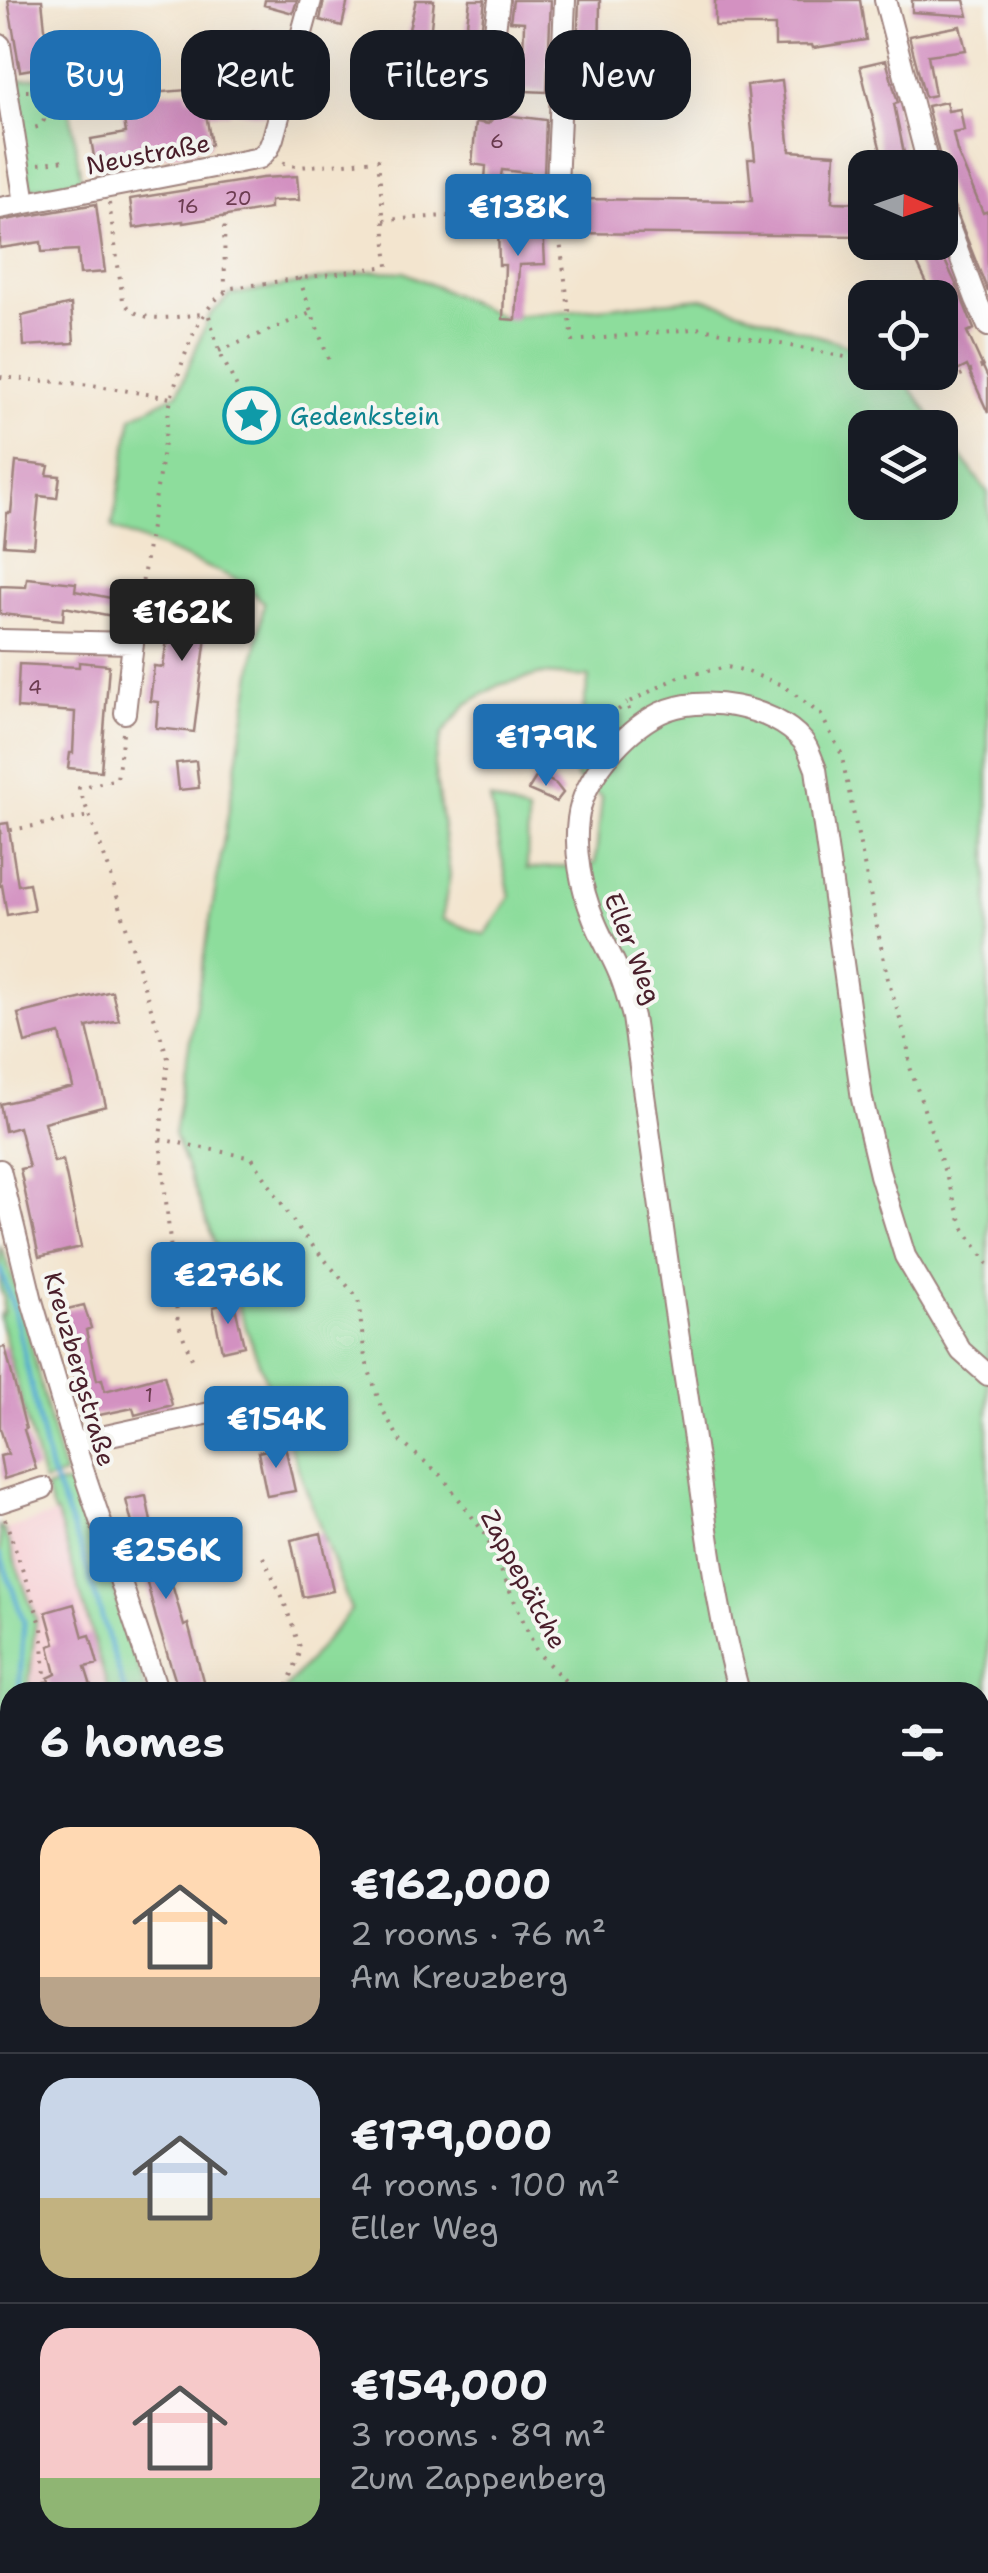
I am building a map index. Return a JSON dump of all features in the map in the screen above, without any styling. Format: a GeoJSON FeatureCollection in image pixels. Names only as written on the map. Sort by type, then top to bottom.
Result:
{"type":"FeatureCollection","features":[{"type":"Feature","properties":{"kind":"street"},"geometry":{"type":"LineString","coordinates":[[269,148],[311,0]]}},
{"type":"Feature","properties":{"kind":"street"},"geometry":{"type":"LineString","coordinates":[[494,30],[498,0]]}},
{"type":"Feature","properties":{"kind":"street"},"geometry":{"type":"LineString","coordinates":[[556,209],[565,0]]}},
{"type":"Feature","properties":{"kind":"street"},"geometry":{"type":"LineString","coordinates":[[886,0],[924,150]]}},
{"type":"Feature","properties":{"kind":"street"},"geometry":{"type":"LineString","coordinates":[[0,46],[25,203]]}},
{"type":"Feature","properties":{"kind":"street","name":"Neustraße"},"geometry":{"type":"LineString","coordinates":[[0,208],[248,161],[260,158],[269,148]]}},
{"type":"Feature","properties":{"kind":"street"},"geometry":{"type":"LineString","coordinates":[[958,252],[988,326]]}},
{"type":"Feature","properties":{"kind":"street"},"geometry":{"type":"LineString","coordinates":[[0,640],[133,643],[126,713]]}},
{"type":"Feature","properties":{"kind":"street","name":"Eller Weg"},"geometry":{"type":"LineString","coordinates":[[736,1682],[719,1606],[634,1017],[593,918],[578,851],[578,817],[588,786],[607,756],[662,712],[698,704],[756,710],[781,723],[804,742],[816,768],[862,1100],[880,1175],[904,1256],[961,1350],[988,1375]]}},
{"type":"Feature","properties":{"kind":"street","name":"Kreuzbergstraße"},"geometry":{"type":"LineString","coordinates":[[0,1170],[32,1301],[74,1443],[155,1682]]}},
{"type":"Feature","properties":{"kind":"street"},"geometry":{"type":"LineString","coordinates":[[74,1443],[210,1413]]}},
{"type":"Feature","properties":{"kind":"street"},"geometry":{"type":"LineString","coordinates":[[2,1510],[43,1488]]}},
{"type":"Feature","properties":{"kind":"path"},"geometry":{"type":"LineString","coordinates":[[133,643],[176,379],[206,315],[232,288],[388,266],[378,160],[299,167],[274,159],[269,148]]}},
{"type":"Feature","properties":{"kind":"path"},"geometry":{"type":"LineString","coordinates":[[19,168],[64,160]]}},
{"type":"Feature","properties":{"kind":"path"},"geometry":{"type":"LineString","coordinates":[[107,188],[123,300],[128,308],[136,315],[154,318],[206,315]]}},
{"type":"Feature","properties":{"kind":"path"},"geometry":{"type":"LineString","coordinates":[[384,220],[556,209],[574,342],[702,328],[848,358]]}},
{"type":"Feature","properties":{"kind":"path"},"geometry":{"type":"LineString","coordinates":[[224,216],[225,291]]}},
{"type":"Feature","properties":{"kind":"path"},"geometry":{"type":"LineString","coordinates":[[299,278],[331,366]]}},
{"type":"Feature","properties":{"kind":"path"},"geometry":{"type":"LineString","coordinates":[[220,352],[311,313]]}},
{"type":"Feature","properties":{"kind":"path"},"geometry":{"type":"LineString","coordinates":[[206,315],[251,416]]}},
{"type":"Feature","properties":{"kind":"path"},"geometry":{"type":"LineString","coordinates":[[958,376],[988,364]]}},
{"type":"Feature","properties":{"kind":"path"},"geometry":{"type":"LineString","coordinates":[[0,377],[92,385],[172,398]]}},
{"type":"Feature","properties":{"kind":"path"},"geometry":{"type":"LineString","coordinates":[[126,713],[116,779],[79,788],[109,869],[168,1058],[160,1139],[178,1323],[194,1364]]}},
{"type":"Feature","properties":{"kind":"path"},"geometry":{"type":"LineString","coordinates":[[0,832],[90,816]]}},
{"type":"Feature","properties":{"kind":"path","name":"Zappepätche"},"geometry":{"type":"LineString","coordinates":[[160,1139],[252,1158],[298,1230],[358,1298],[365,1358],[381,1408],[401,1442],[440,1475],[484,1534],[537,1652],[566,1682]]}},
{"type":"Feature","properties":{"kind":"path"},"geometry":{"type":"LineString","coordinates":[[2,1510],[42,1627],[45,1682]]}},
{"type":"Feature","properties":{"kind":"path"},"geometry":{"type":"LineString","coordinates":[[263,1556],[282,1596],[300,1650],[288,1682]]}},
{"type":"Feature","properties":{"kind":"shaded area"},"geometry":{"type":"Polygon","coordinates":[[[57,1514],[106,1682],[30,1682],[37,1620],[4,1530],[57,1514]]]}},
{"type":"Feature","properties":{"kind":"green space"},"geometry":{"type":"Polygon","coordinates":[[[30,78],[30,120],[71,120],[81,180],[29,189],[11,81],[30,78]]]}},
{"type":"Feature","properties":{"kind":"green space"},"geometry":{"type":"Polygon","coordinates":[[[373,271],[404,272],[502,317],[703,298],[848,345],[848,390],[912,390],[927,410],[848,410],[848,520],[958,520],[958,452],[988,493],[988,1682],[291,1682],[351,1610],[174,1134],[264,602],[236,579],[112,528],[132,417],[178,393],[209,316],[230,295],[373,271]],[[542,674],[499,685],[467,704],[442,734],[434,766],[450,875],[442,919],[485,935],[510,897],[490,799],[528,813],[527,869],[595,864],[602,797],[576,778],[577,742],[589,677],[542,674]]]}},
{"type":"Feature","properties":{"kind":"green space"},"geometry":{"type":"Polygon","coordinates":[[[0,1245],[20,1301],[65,1475],[43,1482],[0,1319],[4,1298],[0,1288],[0,1245]]]}},
{"type":"Feature","properties":{"kind":"green space"},"geometry":{"type":"Polygon","coordinates":[[[72,1484],[91,1543],[102,1550],[143,1682],[106,1682],[57,1514],[45,1489],[72,1484]]]}},
{"type":"Feature","properties":{"kind":"green space"},"geometry":{"type":"Polygon","coordinates":[[[0,1526],[36,1619],[29,1682],[0,1682],[0,1526]]]}},
{"type":"Feature","properties":{"kind":"building"},"geometry":{"type":"Polygon","coordinates":[[[8,0],[42,0],[45,30],[30,30],[30,69],[20,71],[8,0]]]}},
{"type":"Feature","properties":{"kind":"building"},"geometry":{"type":"Polygon","coordinates":[[[265,0],[297,0],[293,13],[264,5],[265,0]]]}},
{"type":"Feature","properties":{"kind":"building"},"geometry":{"type":"Polygon","coordinates":[[[324,0],[348,0],[342,26],[320,20],[324,0]]]}},
{"type":"Feature","properties":{"kind":"building"},"geometry":{"type":"Polygon","coordinates":[[[416,0],[434,0],[431,30],[409,29],[416,0]]]}},
{"type":"Feature","properties":{"kind":"building"},"geometry":{"type":"Polygon","coordinates":[[[470,0],[485,0],[481,30],[466,30],[470,0]]]}},
{"type":"Feature","properties":{"kind":"building"},"geometry":{"type":"Polygon","coordinates":[[[513,0],[551,0],[550,30],[545,30],[545,92],[525,91],[524,22],[510,21],[513,0]]]}},
{"type":"Feature","properties":{"kind":"building"},"geometry":{"type":"Polygon","coordinates":[[[579,0],[600,0],[600,30],[578,30],[579,0]]]}},
{"type":"Feature","properties":{"kind":"building"},"geometry":{"type":"Polygon","coordinates":[[[715,0],[860,0],[866,40],[813,48],[775,46],[775,26],[715,26],[715,0]]]}},
{"type":"Feature","properties":{"kind":"building"},"geometry":{"type":"Polygon","coordinates":[[[912,0],[964,0],[968,16],[912,12],[912,0]]]}},
{"type":"Feature","properties":{"kind":"building"},"geometry":{"type":"Polygon","coordinates":[[[960,26],[966,50],[928,55],[935,95],[925,97],[909,36],[960,26]]]}},
{"type":"Feature","properties":{"kind":"building"},"geometry":{"type":"Polygon","coordinates":[[[886,60],[898,103],[894,104],[903,150],[881,150],[860,66],[886,60]]]}},
{"type":"Feature","properties":{"kind":"building"},"geometry":{"type":"Polygon","coordinates":[[[782,81],[790,151],[835,154],[832,202],[848,202],[848,236],[562,233],[570,199],[752,201],[748,159],[755,159],[747,85],[782,81]]]}},
{"type":"Feature","properties":{"kind":"building"},"geometry":{"type":"Polygon","coordinates":[[[181,91],[181,120],[207,120],[211,145],[96,169],[91,139],[126,133],[124,120],[161,120],[161,92],[181,91]]]}},
{"type":"Feature","properties":{"kind":"building"},"geometry":{"type":"Polygon","coordinates":[[[946,102],[948,111],[960,109],[964,131],[953,133],[957,150],[938,150],[927,106],[946,102]]]}},
{"type":"Feature","properties":{"kind":"building"},"geometry":{"type":"Polygon","coordinates":[[[525,117],[546,120],[544,175],[502,170],[500,182],[485,180],[486,166],[472,164],[476,122],[488,124],[492,120],[525,117]]]}},
{"type":"Feature","properties":{"kind":"building"},"geometry":{"type":"Polygon","coordinates":[[[958,153],[983,213],[988,211],[988,292],[958,216],[958,153]]]}},
{"type":"Feature","properties":{"kind":"building"},"geometry":{"type":"Polygon","coordinates":[[[297,176],[299,200],[270,201],[270,209],[134,228],[130,199],[297,176]]]}},
{"type":"Feature","properties":{"kind":"building"},"geometry":{"type":"Polygon","coordinates":[[[96,204],[105,272],[80,274],[78,250],[42,252],[41,242],[0,248],[0,221],[96,204]]]}},
{"type":"Feature","properties":{"kind":"building"},"geometry":{"type":"Polygon","coordinates":[[[543,225],[545,264],[519,265],[516,320],[503,319],[505,265],[499,265],[498,226],[543,225]]]}},
{"type":"Feature","properties":{"kind":"building"},"geometry":{"type":"Polygon","coordinates":[[[916,260],[945,260],[954,280],[925,280],[916,260]]]}},
{"type":"Feature","properties":{"kind":"building"},"geometry":{"type":"Polygon","coordinates":[[[958,289],[974,329],[967,332],[988,378],[988,413],[967,366],[958,370],[958,289]]]}},
{"type":"Feature","properties":{"kind":"building"},"geometry":{"type":"Polygon","coordinates":[[[71,304],[74,343],[24,346],[22,316],[71,304]]]}},
{"type":"Feature","properties":{"kind":"building"},"geometry":{"type":"Polygon","coordinates":[[[16,462],[49,466],[47,475],[60,476],[57,498],[39,496],[34,547],[4,545],[16,462]]]}},
{"type":"Feature","properties":{"kind":"building"},"geometry":{"type":"Polygon","coordinates":[[[27,578],[76,583],[75,591],[121,600],[118,617],[64,607],[63,620],[0,614],[0,586],[26,587],[27,578]]]}},
{"type":"Feature","properties":{"kind":"building"},"geometry":{"type":"Polygon","coordinates":[[[174,592],[200,595],[210,605],[194,732],[156,728],[158,702],[150,701],[154,666],[163,667],[174,592]]]}},
{"type":"Feature","properties":{"kind":"building"},"geometry":{"type":"Polygon","coordinates":[[[79,662],[109,665],[101,771],[68,768],[73,753],[75,712],[17,708],[19,664],[79,667],[79,662]]]}},
{"type":"Feature","properties":{"kind":"building"},"geometry":{"type":"Polygon","coordinates":[[[196,761],[199,788],[179,790],[176,763],[196,761]]]}},
{"type":"Feature","properties":{"kind":"building"},"geometry":{"type":"Polygon","coordinates":[[[538,774],[563,793],[556,802],[528,790],[538,774]]]}},
{"type":"Feature","properties":{"kind":"building"},"geometry":{"type":"Polygon","coordinates":[[[8,823],[18,885],[29,883],[34,910],[7,915],[0,886],[0,824],[8,823]]]}},
{"type":"Feature","properties":{"kind":"building"},"geometry":{"type":"Polygon","coordinates":[[[112,991],[119,1020],[87,1027],[106,1106],[44,1122],[54,1162],[63,1160],[81,1247],[39,1257],[20,1169],[29,1167],[19,1127],[5,1131],[0,1104],[73,1087],[60,1034],[25,1043],[18,1014],[112,991]]]}},
{"type":"Feature","properties":{"kind":"building"},"geometry":{"type":"Polygon","coordinates":[[[234,1302],[244,1346],[222,1351],[213,1307],[234,1302]]]}},
{"type":"Feature","properties":{"kind":"building"},"geometry":{"type":"Polygon","coordinates":[[[84,1305],[97,1380],[102,1379],[105,1391],[164,1375],[172,1405],[135,1415],[133,1408],[85,1418],[59,1311],[84,1305]]]}},
{"type":"Feature","properties":{"kind":"building"},"geometry":{"type":"Polygon","coordinates":[[[5,1347],[36,1469],[4,1479],[0,1456],[8,1454],[0,1428],[0,1348],[5,1347]]]}},
{"type":"Feature","properties":{"kind":"building"},"geometry":{"type":"Polygon","coordinates":[[[285,1446],[295,1491],[267,1496],[258,1452],[285,1446]]]}},
{"type":"Feature","properties":{"kind":"building"},"geometry":{"type":"Polygon","coordinates":[[[146,1496],[156,1547],[161,1546],[203,1682],[176,1682],[126,1500],[146,1496]]]}},
{"type":"Feature","properties":{"kind":"building"},"geometry":{"type":"Polygon","coordinates":[[[321,1533],[333,1591],[303,1597],[291,1540],[321,1533]]]}},
{"type":"Feature","properties":{"kind":"building"},"geometry":{"type":"Polygon","coordinates":[[[74,1604],[83,1637],[90,1635],[98,1664],[85,1667],[90,1682],[49,1682],[48,1678],[56,1674],[49,1646],[55,1644],[46,1612],[74,1604]]]}},
{"type":"Feature","properties":{"kind":"waterway"},"geometry":{"type":"LineString","coordinates":[[0,1268],[14,1309],[50,1470],[82,1552],[122,1682]]}},
{"type":"Feature","properties":{"kind":"waterway"},"geometry":{"type":"LineString","coordinates":[[0,1554],[24,1622],[20,1682]]}},
{"type":"Feature","properties":{"kind":"place","name":"Gedenkstein"},"geometry":{"type":"Point","coordinates":[251,416]}}]}
